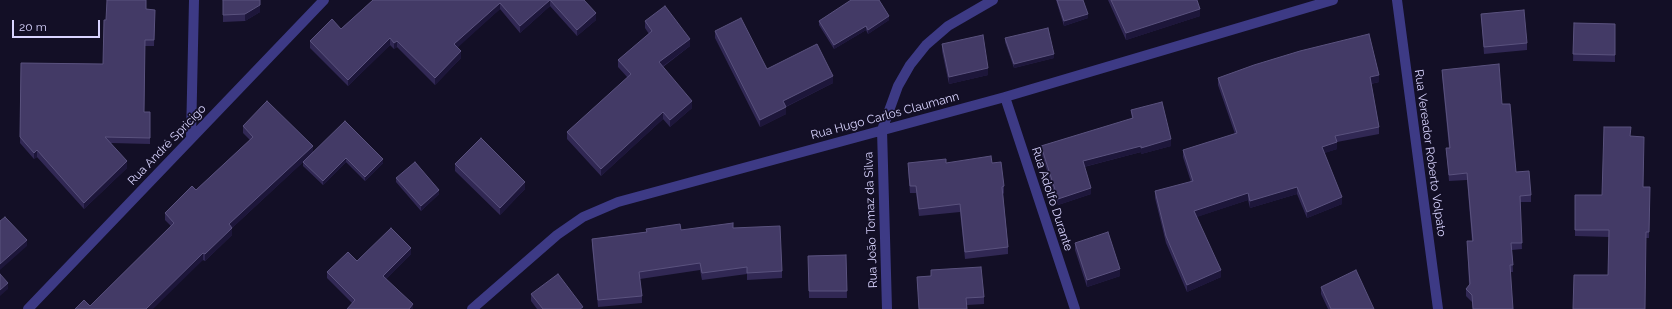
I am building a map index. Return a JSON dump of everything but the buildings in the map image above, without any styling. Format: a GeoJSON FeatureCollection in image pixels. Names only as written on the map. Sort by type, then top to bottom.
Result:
{"type":"FeatureCollection","features":[{"type":"Feature","properties":{"kind":"street"},"geometry":{"type":"LineString","coordinates":[[191,138],[194,0]]}},
{"type":"Feature","properties":{"kind":"street","name":"Rua André Spricigo"},"geometry":{"type":"LineString","coordinates":[[28,309],[324,0]]}},
{"type":"Feature","properties":{"kind":"street"},"geometry":{"type":"LineString","coordinates":[[882,130],[898,86],[910,65],[926,46],[948,26],[993,0]]}},
{"type":"Feature","properties":{"kind":"street","name":"Rua Hugo Carlos Claumann"},"geometry":{"type":"LineString","coordinates":[[472,309],[557,235],[583,217],[618,202],[1005,97],[1333,0]]}},
{"type":"Feature","properties":{"kind":"street","name":"Rua Vereador Roberto Volpato"},"geometry":{"type":"LineString","coordinates":[[1397,0],[1438,309]]}},
{"type":"Feature","properties":{"kind":"street","name":"Rua Adolfo Durante"},"geometry":{"type":"LineString","coordinates":[[1005,97],[1075,309]]}},
{"type":"Feature","properties":{"kind":"street","name":"Rua João Tomaz da Silva"},"geometry":{"type":"LineString","coordinates":[[882,130],[887,309]]}}]}
